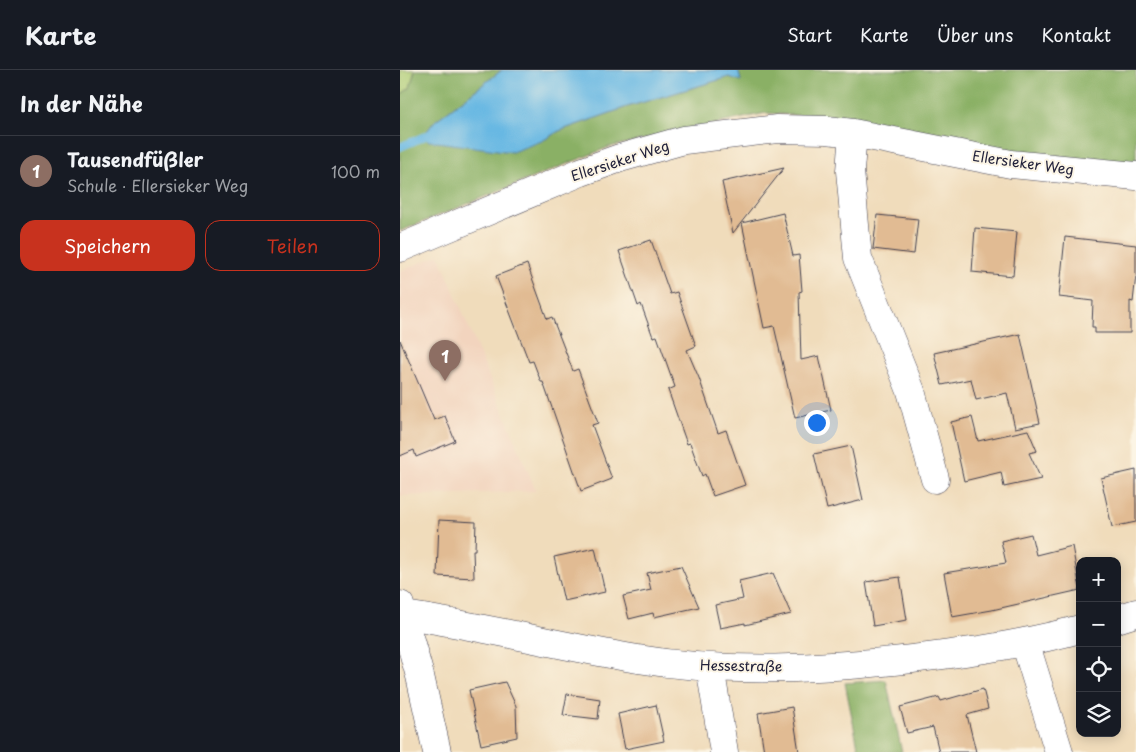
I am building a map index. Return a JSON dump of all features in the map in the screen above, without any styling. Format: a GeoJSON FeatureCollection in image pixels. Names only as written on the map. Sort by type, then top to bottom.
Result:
{"type":"FeatureCollection","features":[{"type":"Feature","properties":{"kind":"street","name":"Ellersieker Weg"},"geometry":{"type":"LineString","coordinates":[[400,248],[581,172],[620,158],[684,140],[777,129],[827,130],[852,133],[1011,164],[1136,176]]}},
{"type":"Feature","properties":{"kind":"street"},"geometry":{"type":"LineString","coordinates":[[852,133],[850,171],[858,258],[911,391],[935,479]]}},
{"type":"Feature","properties":{"kind":"street"},"geometry":{"type":"LineString","coordinates":[[402,610],[420,676],[436,752]]}},
{"type":"Feature","properties":{"kind":"street","name":"Hessestraße"},"geometry":{"type":"LineString","coordinates":[[402,610],[639,659],[710,667],[854,665],[961,653],[1026,642],[1076,630]]}},
{"type":"Feature","properties":{"kind":"street"},"geometry":{"type":"LineString","coordinates":[[1121,618],[1136,613]]}},
{"type":"Feature","properties":{"kind":"street"},"geometry":{"type":"LineString","coordinates":[[1026,642],[1059,752]]}},
{"type":"Feature","properties":{"kind":"street"},"geometry":{"type":"LineString","coordinates":[[710,667],[724,752]]}},
{"type":"Feature","properties":{"kind":"shaded area"},"geometry":{"type":"Polygon","coordinates":[[[439,255],[536,491],[400,496],[400,271],[439,255]]]}},
{"type":"Feature","properties":{"kind":"green space"},"geometry":{"type":"Polygon","coordinates":[[[400,70],[415,70],[410,88],[400,95],[400,70]]]}},
{"type":"Feature","properties":{"kind":"green space"},"geometry":{"type":"Polygon","coordinates":[[[415,70],[502,70],[435,121],[423,136],[542,141],[559,131],[627,107],[729,77],[741,80],[738,70],[1136,70],[1136,167],[991,152],[831,118],[766,113],[609,147],[400,231],[400,95],[410,88],[415,70]]]}},
{"type":"Feature","properties":{"kind":"green space"},"geometry":{"type":"Polygon","coordinates":[[[886,680],[902,752],[859,752],[845,683],[886,680]]]}},
{"type":"Feature","properties":{"kind":"water"},"geometry":{"type":"Polygon","coordinates":[[[502,70],[738,70],[741,81],[729,77],[627,107],[559,131],[542,141],[512,152],[429,141],[423,136],[435,121],[502,70]]]}},
{"type":"Feature","properties":{"kind":"building"},"geometry":{"type":"Polygon","coordinates":[[[784,168],[733,233],[722,182],[784,168]]]}},
{"type":"Feature","properties":{"kind":"building"},"geometry":{"type":"Polygon","coordinates":[[[783,213],[793,256],[799,255],[802,291],[799,292],[801,360],[819,356],[831,410],[795,418],[774,326],[764,328],[742,223],[783,213]]]}},
{"type":"Feature","properties":{"kind":"building"},"geometry":{"type":"Polygon","coordinates":[[[877,215],[918,219],[914,254],[873,249],[877,215]]]}},
{"type":"Feature","properties":{"kind":"building"},"geometry":{"type":"Polygon","coordinates":[[[975,228],[1017,232],[1013,276],[972,272],[975,228]]]}},
{"type":"Feature","properties":{"kind":"building"},"geometry":{"type":"Polygon","coordinates":[[[1065,237],[1136,245],[1136,275],[1133,302],[1130,301],[1130,333],[1095,333],[1095,327],[1092,327],[1093,301],[1059,297],[1065,237]]]}},
{"type":"Feature","properties":{"kind":"building"},"geometry":{"type":"Polygon","coordinates":[[[651,240],[670,294],[677,292],[696,346],[687,350],[718,433],[726,430],[745,485],[713,496],[705,474],[702,476],[690,443],[687,444],[668,390],[675,387],[657,336],[653,337],[641,304],[638,306],[619,251],[651,240]]]}},
{"type":"Feature","properties":{"kind":"building"},"geometry":{"type":"Polygon","coordinates":[[[527,264],[547,319],[552,317],[573,371],[578,369],[598,423],[592,425],[612,479],[581,491],[543,382],[541,382],[533,361],[529,362],[496,276],[527,264]]]}},
{"type":"Feature","properties":{"kind":"building"},"geometry":{"type":"Polygon","coordinates":[[[1020,334],[1040,423],[1015,428],[1007,393],[976,400],[971,379],[942,385],[934,353],[1020,334]]]}},
{"type":"Feature","properties":{"kind":"building"},"geometry":{"type":"Polygon","coordinates":[[[400,340],[434,420],[445,416],[455,441],[416,457],[414,450],[400,456],[400,340]]]}},
{"type":"Feature","properties":{"kind":"building"},"geometry":{"type":"Polygon","coordinates":[[[972,417],[978,441],[1028,430],[1037,451],[1029,453],[1041,479],[1004,487],[1001,472],[964,481],[951,422],[972,417]]]}},
{"type":"Feature","properties":{"kind":"building"},"geometry":{"type":"Polygon","coordinates":[[[851,446],[863,500],[827,509],[814,454],[851,446]]]}},
{"type":"Feature","properties":{"kind":"building"},"geometry":{"type":"Polygon","coordinates":[[[1136,470],[1136,522],[1112,527],[1101,478],[1136,470]]]}},
{"type":"Feature","properties":{"kind":"building"},"geometry":{"type":"Polygon","coordinates":[[[439,520],[476,522],[475,550],[473,550],[474,578],[437,576],[439,520]]]}},
{"type":"Feature","properties":{"kind":"building"},"geometry":{"type":"Polygon","coordinates":[[[1031,534],[1036,555],[1072,546],[1076,568],[1076,591],[952,617],[944,573],[1006,563],[1001,541],[1031,534]]]}},
{"type":"Feature","properties":{"kind":"building"},"geometry":{"type":"Polygon","coordinates":[[[595,548],[605,592],[564,601],[554,557],[595,548]]]}},
{"type":"Feature","properties":{"kind":"building"},"geometry":{"type":"Polygon","coordinates":[[[681,566],[699,607],[654,617],[653,613],[629,619],[623,596],[651,590],[647,573],[681,566]]]}},
{"type":"Feature","properties":{"kind":"building"},"geometry":{"type":"Polygon","coordinates":[[[773,573],[791,614],[745,625],[745,623],[720,628],[715,605],[743,599],[739,581],[773,573]]]}},
{"type":"Feature","properties":{"kind":"building"},"geometry":{"type":"Polygon","coordinates":[[[900,577],[907,620],[873,626],[866,582],[900,577]]]}},
{"type":"Feature","properties":{"kind":"building"},"geometry":{"type":"Polygon","coordinates":[[[505,682],[516,706],[517,737],[481,745],[469,690],[505,682]]]}},
{"type":"Feature","properties":{"kind":"building"},"geometry":{"type":"Polygon","coordinates":[[[983,689],[988,709],[967,715],[976,752],[939,752],[933,727],[907,733],[900,707],[939,697],[941,701],[983,689]]]}},
{"type":"Feature","properties":{"kind":"building"},"geometry":{"type":"Polygon","coordinates":[[[567,694],[600,699],[598,719],[563,715],[567,694]]]}},
{"type":"Feature","properties":{"kind":"building"},"geometry":{"type":"Polygon","coordinates":[[[656,705],[664,741],[625,749],[618,714],[656,705]]]}},
{"type":"Feature","properties":{"kind":"building"},"geometry":{"type":"Polygon","coordinates":[[[792,707],[799,752],[764,752],[758,713],[792,707]]]}},
{"type":"Feature","properties":{"kind":"waterway"},"geometry":{"type":"LineString","coordinates":[[400,147],[432,133]]}},
{"type":"Feature","properties":{"kind":"place","name":"Tausendfüßler"},"geometry":{"type":"Point","coordinates":[445,381]}}]}
